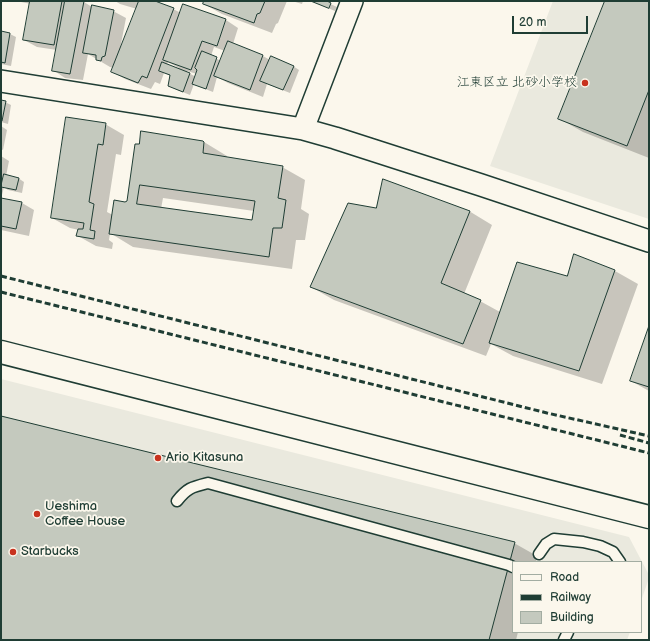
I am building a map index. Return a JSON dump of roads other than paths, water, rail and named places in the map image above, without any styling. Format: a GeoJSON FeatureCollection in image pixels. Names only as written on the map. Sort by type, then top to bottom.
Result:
{"type":"FeatureCollection","features":[{"type":"Feature","properties":{"kind":"street"},"geometry":{"type":"LineString","coordinates":[[303,129],[352,1]]}},
{"type":"Feature","properties":{"kind":"street"},"geometry":{"type":"LineString","coordinates":[[1,82],[303,129],[342,140],[649,241]]}},
{"type":"Feature","properties":{"kind":"street"},"geometry":{"type":"LineString","coordinates":[[1,352],[649,516]]}},
{"type":"Feature","properties":{"kind":"lane"},"geometry":{"type":"LineString","coordinates":[[177,501],[192,487],[208,483],[511,566]]}},
{"type":"Feature","properties":{"kind":"lane"},"geometry":{"type":"LineString","coordinates":[[539,554],[546,544],[554,539],[561,539],[600,546],[613,552],[619,561]]}},
{"type":"Feature","properties":{"kind":"railway"},"geometry":{"type":"LineString","coordinates":[[1,276],[547,413],[649,436]]}},
{"type":"Feature","properties":{"kind":"railway"},"geometry":{"type":"LineString","coordinates":[[1,292],[649,453]]}},
{"type":"Feature","properties":{"kind":"railway"},"geometry":{"type":"LineString","coordinates":[[620,435],[649,443]]}},
{"type":"Feature","properties":{"kind":"place","name":"江東区立 北砂小学校"},"geometry":{"type":"Point","coordinates":[585,83]}},
{"type":"Feature","properties":{"kind":"place","name":"Ario Kitasuna"},"geometry":{"type":"Point","coordinates":[158,458]}},
{"type":"Feature","properties":{"kind":"place","name":"Ueshima Coffee House"},"geometry":{"type":"Point","coordinates":[37,514]}},
{"type":"Feature","properties":{"kind":"place","name":"Starbucks"},"geometry":{"type":"Point","coordinates":[13,552]}}]}
